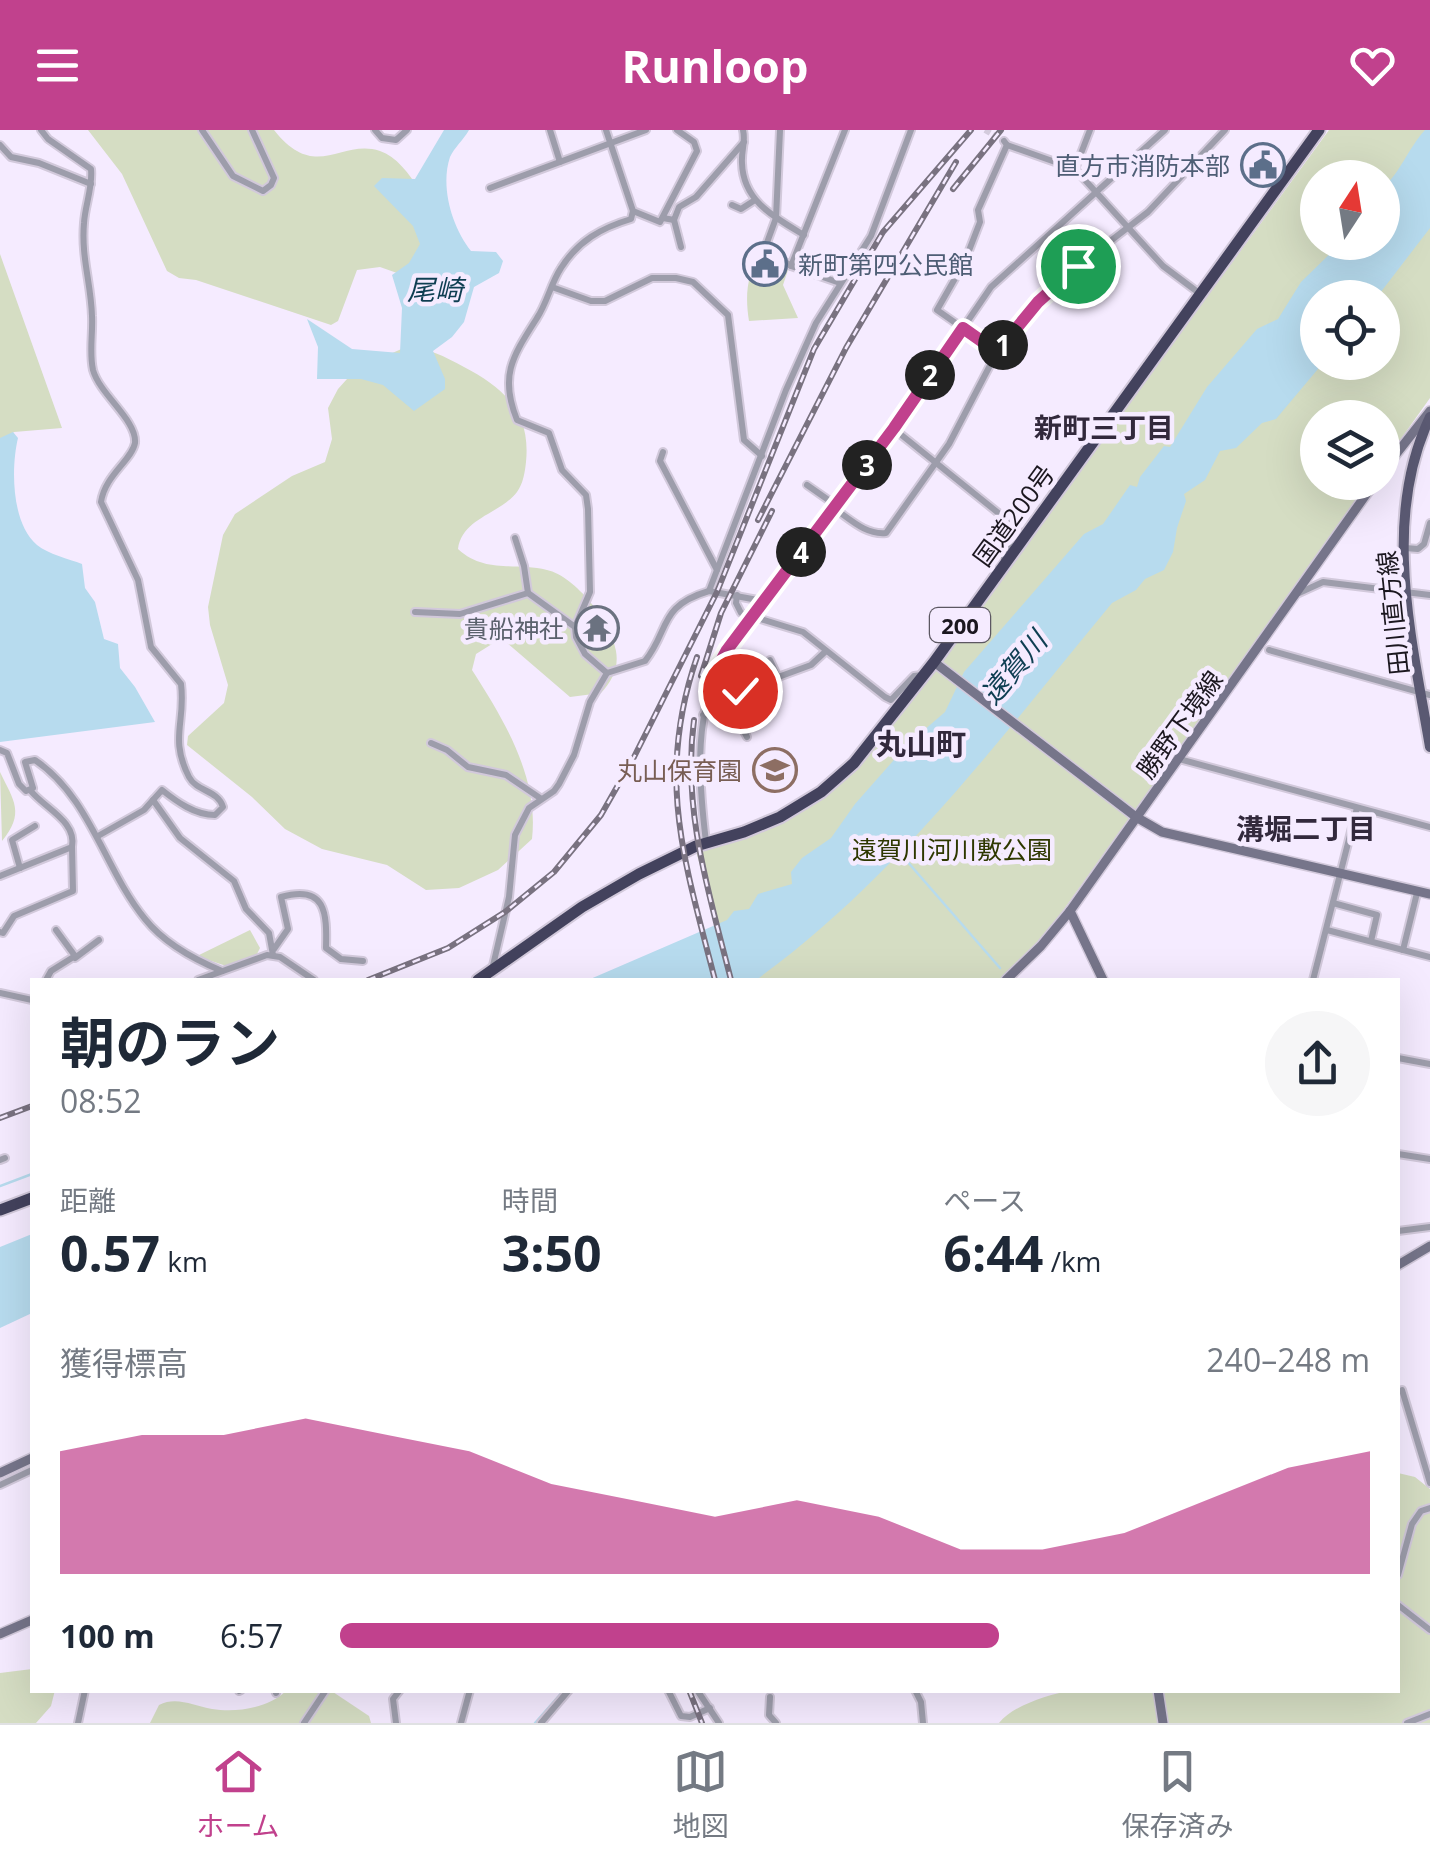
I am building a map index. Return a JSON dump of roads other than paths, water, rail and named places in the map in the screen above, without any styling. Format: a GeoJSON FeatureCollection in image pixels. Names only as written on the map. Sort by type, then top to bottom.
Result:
{"type":"FeatureCollection","features":[{"type":"Feature","properties":{"kind":"highway","name":"国道200号"},"geometry":{"type":"LineString","coordinates":[[481,978],[582,907],[638,874],[706,842],[762,826],[821,792],[854,763],[936,663],[1319,130]]}},
{"type":"Feature","properties":{"kind":"highway"},"geometry":{"type":"LineString","coordinates":[[0,1210],[30,1199]]}},
{"type":"Feature","properties":{"kind":"main road"},"geometry":{"type":"LineString","coordinates":[[1400,450],[1430,414]]}},
{"type":"Feature","properties":{"kind":"main road","name":"田川直方線"},"geometry":{"type":"LineString","coordinates":[[1430,414],[1411,475],[1403,548],[1426,693],[1430,747]]}},
{"type":"Feature","properties":{"kind":"main road","name":"勝野下境線"},"geometry":{"type":"LineString","coordinates":[[1008,978],[1042,946],[1070,911],[1133,814],[1179,760],[1362,500]]}},
{"type":"Feature","properties":{"kind":"main road"},"geometry":{"type":"LineString","coordinates":[[936,663],[1162,832],[1430,894]]}},
{"type":"Feature","properties":{"kind":"main road"},"geometry":{"type":"LineString","coordinates":[[1070,911],[1103,978]]}},
{"type":"Feature","properties":{"kind":"main road"},"geometry":{"type":"LineString","coordinates":[[1400,1263],[1430,1246]]}},
{"type":"Feature","properties":{"kind":"main road"},"geometry":{"type":"LineString","coordinates":[[0,1473],[30,1459]]}},
{"type":"Feature","properties":{"kind":"main road"},"geometry":{"type":"LineString","coordinates":[[0,1634],[30,1621]]}},
{"type":"Feature","properties":{"kind":"main road"},"geometry":{"type":"LineString","coordinates":[[1158,1693],[1163,1723]]}},
{"type":"Feature","properties":{"kind":"street"},"geometry":{"type":"LineString","coordinates":[[41,130],[48,140],[91,169],[83,267],[90,287],[94,374],[114,408],[132,426],[135,438],[134,448],[103,489],[101,502],[138,580],[151,647],[181,684],[182,707],[176,740],[179,754],[193,784],[221,800],[222,807],[216,816],[208,816],[162,790],[144,810],[98,836]]}},
{"type":"Feature","properties":{"kind":"street"},"geometry":{"type":"LineString","coordinates":[[202,130],[233,176],[263,191],[274,178],[252,130]]}},
{"type":"Feature","properties":{"kind":"street"},"geometry":{"type":"LineString","coordinates":[[374,130],[382,138],[396,140],[407,130]]}},
{"type":"Feature","properties":{"kind":"street"},"geometry":{"type":"LineString","coordinates":[[550,130],[560,162]]}},
{"type":"Feature","properties":{"kind":"street"},"geometry":{"type":"LineString","coordinates":[[575,627],[590,592],[586,495],[562,470],[548,433],[517,420],[507,393],[516,348],[538,317],[562,267],[584,241],[604,227],[631,219],[633,211],[606,130]]}},
{"type":"Feature","properties":{"kind":"street"},"geometry":{"type":"LineString","coordinates":[[490,188],[646,130]]}},
{"type":"Feature","properties":{"kind":"street"},"geometry":{"type":"LineString","coordinates":[[633,211],[660,222],[663,218],[697,150],[694,142],[678,130]]}},
{"type":"Feature","properties":{"kind":"street"},"geometry":{"type":"LineString","coordinates":[[743,130],[745,187],[776,218],[804,235]]}},
{"type":"Feature","properties":{"kind":"street"},"geometry":{"type":"LineString","coordinates":[[780,130],[776,218],[765,248],[791,266],[840,283]]}},
{"type":"Feature","properties":{"kind":"street"},"geometry":{"type":"LineString","coordinates":[[791,266],[844,130]]}},
{"type":"Feature","properties":{"kind":"street"},"geometry":{"type":"LineString","coordinates":[[709,591],[786,390],[816,323],[871,236],[911,130]]}},
{"type":"Feature","properties":{"kind":"street"},"geometry":{"type":"LineString","coordinates":[[1075,169],[1090,130]]}},
{"type":"Feature","properties":{"kind":"street"},"geometry":{"type":"LineString","coordinates":[[706,842],[700,760],[703,716],[717,668],[894,428],[991,287],[1166,130]]}},
{"type":"Feature","properties":{"kind":"street"},"geometry":{"type":"LineString","coordinates":[[808,485],[862,528],[876,534],[886,532],[938,462],[997,352],[1038,302],[1130,227],[1225,130]]}},
{"type":"Feature","properties":{"kind":"street"},"geometry":{"type":"LineString","coordinates":[[680,247],[674,220],[680,207],[696,197],[745,141]]}},
{"type":"Feature","properties":{"kind":"street"},"geometry":{"type":"LineString","coordinates":[[997,352],[938,310],[978,230],[978,210],[1006,143],[1075,169],[1163,266],[1200,294]]}},
{"type":"Feature","properties":{"kind":"street"},"geometry":{"type":"LineString","coordinates":[[0,145],[11,158],[39,163],[91,184]]}},
{"type":"Feature","properties":{"kind":"street"},"geometry":{"type":"LineString","coordinates":[[732,205],[741,209],[755,200]]}},
{"type":"Feature","properties":{"kind":"street"},"geometry":{"type":"LineString","coordinates":[[663,218],[674,220]]}},
{"type":"Feature","properties":{"kind":"street"},"geometry":{"type":"LineString","coordinates":[[552,287],[592,301],[605,301],[652,278],[694,282],[728,315],[744,440],[762,456]]}},
{"type":"Feature","properties":{"kind":"street"},"geometry":{"type":"LineString","coordinates":[[894,428],[1017,528],[1002,558],[1004,565]]}},
{"type":"Feature","properties":{"kind":"street"},"geometry":{"type":"LineString","coordinates":[[663,452],[660,461],[717,570]]}},
{"type":"Feature","properties":{"kind":"street"},"geometry":{"type":"LineString","coordinates":[[1403,548],[1418,549],[1424,544],[1430,523]]}},
{"type":"Feature","properties":{"kind":"street"},"geometry":{"type":"LineString","coordinates":[[514,538],[528,593],[575,627],[585,654],[607,673]]}},
{"type":"Feature","properties":{"kind":"street"},"geometry":{"type":"LineString","coordinates":[[1293,596],[1323,582],[1430,595]]}},
{"type":"Feature","properties":{"kind":"street"},"geometry":{"type":"LineString","coordinates":[[492,971],[511,885],[515,835],[529,808],[554,791],[571,763],[583,720],[607,673],[644,661],[667,617],[677,607],[709,591],[763,601]]}},
{"type":"Feature","properties":{"kind":"street"},"geometry":{"type":"LineString","coordinates":[[414,612],[460,614],[528,593]]}},
{"type":"Feature","properties":{"kind":"street"},"geometry":{"type":"LineString","coordinates":[[736,595],[737,608],[744,615],[796,628],[891,700],[914,676],[923,675]]}},
{"type":"Feature","properties":{"kind":"street"},"geometry":{"type":"LineString","coordinates":[[1269,650],[1426,693]]}},
{"type":"Feature","properties":{"kind":"street"},"geometry":{"type":"LineString","coordinates":[[717,668],[736,672],[740,691],[812,664],[826,651]]}},
{"type":"Feature","properties":{"kind":"street"},"geometry":{"type":"LineString","coordinates":[[770,660],[778,678]]}},
{"type":"Feature","properties":{"kind":"street"},"geometry":{"type":"LineString","coordinates":[[703,716],[724,707],[736,716],[747,737]]}},
{"type":"Feature","properties":{"kind":"street"},"geometry":{"type":"LineString","coordinates":[[431,743],[468,767],[506,775],[540,798]]}},
{"type":"Feature","properties":{"kind":"street"},"geometry":{"type":"LineString","coordinates":[[0,750],[8,753],[19,784],[58,814],[73,836],[73,891],[14,916],[4,934],[0,932]]}},
{"type":"Feature","properties":{"kind":"street"},"geometry":{"type":"LineString","coordinates":[[30,790],[32,783],[24,766],[29,759],[46,767],[60,782],[98,836],[109,863],[147,922],[194,959],[222,970]]}},
{"type":"Feature","properties":{"kind":"street"},"geometry":{"type":"LineString","coordinates":[[1179,760],[1430,827]]}},
{"type":"Feature","properties":{"kind":"street"},"geometry":{"type":"LineString","coordinates":[[153,800],[180,838],[234,881],[246,909],[269,933],[273,952],[311,978]]}},
{"type":"Feature","properties":{"kind":"street"},"geometry":{"type":"LineString","coordinates":[[1314,978],[1358,808]]}},
{"type":"Feature","properties":{"kind":"street"},"geometry":{"type":"LineString","coordinates":[[20,868],[12,840],[35,826]]}},
{"type":"Feature","properties":{"kind":"street"},"geometry":{"type":"LineString","coordinates":[[0,876],[72,847]]}},
{"type":"Feature","properties":{"kind":"street"},"geometry":{"type":"LineString","coordinates":[[1403,950],[1417,893]]}},
{"type":"Feature","properties":{"kind":"street"},"geometry":{"type":"LineString","coordinates":[[203,978],[273,952],[288,929],[281,896],[287,894],[320,900],[326,914],[326,948],[342,959],[362,961]]}},
{"type":"Feature","properties":{"kind":"street"},"geometry":{"type":"LineString","coordinates":[[1334,903],[1377,915],[1371,942]]}},
{"type":"Feature","properties":{"kind":"street"},"geometry":{"type":"LineString","coordinates":[[56,930],[74,952],[74,959]]}},
{"type":"Feature","properties":{"kind":"street"},"geometry":{"type":"LineString","coordinates":[[1326,930],[1430,957]]}},
{"type":"Feature","properties":{"kind":"street"},"geometry":{"type":"LineString","coordinates":[[47,978],[51,971],[98,940]]}},
{"type":"Feature","properties":{"kind":"street"},"geometry":{"type":"LineString","coordinates":[[0,993],[30,1000]]}},
{"type":"Feature","properties":{"kind":"street"},"geometry":{"type":"LineString","coordinates":[[1400,1058],[1430,1064]]}},
{"type":"Feature","properties":{"kind":"street"},"geometry":{"type":"LineString","coordinates":[[1400,1154],[1430,1159]]}},
{"type":"Feature","properties":{"kind":"street"},"geometry":{"type":"LineString","coordinates":[[1400,1231],[1430,1227]]}},
{"type":"Feature","properties":{"kind":"street"},"geometry":{"type":"LineString","coordinates":[[1402,1390],[1430,1483]]}},
{"type":"Feature","properties":{"kind":"street"},"geometry":{"type":"LineString","coordinates":[[0,1485],[30,1470]]}},
{"type":"Feature","properties":{"kind":"street"},"geometry":{"type":"LineString","coordinates":[[22,1475],[30,1480]]}},
{"type":"Feature","properties":{"kind":"street"},"geometry":{"type":"LineString","coordinates":[[1400,1569],[1416,1517],[1430,1508]]}},
{"type":"Feature","properties":{"kind":"street"},"geometry":{"type":"LineString","coordinates":[[1400,1607],[1430,1630]]}},
{"type":"Feature","properties":{"kind":"street"},"geometry":{"type":"LineString","coordinates":[[77,1722],[85,1693]]}},
{"type":"Feature","properties":{"kind":"street"},"geometry":{"type":"LineString","coordinates":[[304,1723],[324,1693]]}},
{"type":"Feature","properties":{"kind":"street"},"geometry":{"type":"LineString","coordinates":[[396,1723],[394,1699],[398,1693]]}},
{"type":"Feature","properties":{"kind":"street"},"geometry":{"type":"LineString","coordinates":[[461,1723],[469,1693]]}},
{"type":"Feature","properties":{"kind":"street"},"geometry":{"type":"LineString","coordinates":[[541,1723],[566,1693]]}},
{"type":"Feature","properties":{"kind":"street"},"geometry":{"type":"LineString","coordinates":[[669,1693],[680,1716],[710,1708]]}},
{"type":"Feature","properties":{"kind":"street"},"geometry":{"type":"LineString","coordinates":[[698,1693],[719,1723]]}},
{"type":"Feature","properties":{"kind":"street"},"geometry":{"type":"LineString","coordinates":[[917,1693],[922,1702],[922,1723]]}},
{"type":"Feature","properties":{"kind":"street"},"geometry":{"type":"LineString","coordinates":[[770,1697],[769,1715],[776,1723]]}},
{"type":"Feature","properties":{"kind":"street"},"geometry":{"type":"LineString","coordinates":[[1407,1723],[1430,1714]]}},
{"type":"Feature","properties":{"kind":"water","name":"尾崎"},"geometry":{"type":"Polygon","coordinates":[[[444,130],[469,130],[452,154],[447,169],[447,194],[458,230],[471,251],[496,252],[503,261],[499,273],[474,287],[464,322],[433,351],[445,379],[445,389],[414,411],[383,385],[361,379],[317,379],[318,347],[307,319],[352,349],[400,353],[402,308],[392,275],[409,263],[420,244],[413,226],[374,186],[382,178],[415,179],[444,130]]]}},
{"type":"Feature","properties":{"kind":"water"},"geometry":{"type":"Polygon","coordinates":[[[1425,130],[1430,130],[1430,228],[1390,280],[1303,280],[1324,260],[1400,260],[1400,166],[1425,130]]]}},
{"type":"Feature","properties":{"kind":"water","name":"遠賀川"},"geometry":{"type":"Polygon","coordinates":[[[1300,284],[1300,380],[1309,380],[1276,419],[1262,423],[1236,448],[1220,451],[1205,480],[1184,494],[1186,501],[1173,552],[1164,570],[1112,603],[946,803],[856,897],[759,978],[593,978],[727,920],[734,911],[749,909],[758,894],[792,884],[791,872],[802,858],[831,838],[908,744],[945,712],[964,672],[1084,534],[1103,524],[1130,485],[1137,487],[1164,446],[1170,447],[1207,387],[1257,329],[1278,319],[1300,284]]]}},
{"type":"Feature","properties":{"kind":"water"},"geometry":{"type":"Polygon","coordinates":[[[13,432],[18,438],[14,479],[22,523],[37,545],[82,564],[85,588],[95,602],[104,639],[118,644],[120,668],[155,722],[0,742],[0,438],[13,432]]]}},
{"type":"Feature","properties":{"kind":"water"},"geometry":{"type":"Polygon","coordinates":[[[30,1235],[30,1314],[0,1328],[0,1247],[30,1235]]]}},
{"type":"Feature","properties":{"kind":"waterway"},"geometry":{"type":"LineString","coordinates":[[899,852],[1000,968]]}},
{"type":"Feature","properties":{"kind":"waterway"},"geometry":{"type":"LineString","coordinates":[[0,1186],[30,1175]]}},
{"type":"Feature","properties":{"kind":"waterway"},"geometry":{"type":"LineString","coordinates":[[535,1723],[561,1693]]}},
{"type":"Feature","properties":{"kind":"tunnel"},"geometry":{"type":"LineString","coordinates":[[985,130],[1004,141]]}},
{"type":"Feature","properties":{"kind":"railway"},"geometry":{"type":"LineString","coordinates":[[373,978],[448,948],[505,912],[554,872],[601,815],[717,592],[814,349],[883,232],[971,130]]}},
{"type":"Feature","properties":{"kind":"railway"},"geometry":{"type":"LineString","coordinates":[[953,189],[1001,130]]}},
{"type":"Feature","properties":{"kind":"railway"},"geometry":{"type":"LineString","coordinates":[[758,520],[846,348],[956,162]]}},
{"type":"Feature","properties":{"kind":"railway"},"geometry":{"type":"LineString","coordinates":[[701,676],[721,613],[772,511]]}},
{"type":"Feature","properties":{"kind":"railway"},"geometry":{"type":"LineString","coordinates":[[697,657],[684,701],[676,782],[685,858],[714,978]]}},
{"type":"Feature","properties":{"kind":"railway"},"geometry":{"type":"LineString","coordinates":[[694,720],[691,753],[695,819],[706,883],[730,978]]}},
{"type":"Feature","properties":{"kind":"railway"},"geometry":{"type":"LineString","coordinates":[[0,1118],[30,1107]]}},
{"type":"Feature","properties":{"kind":"railway"},"geometry":{"type":"LineString","coordinates":[[690,1693],[702,1723]]}},
{"type":"Feature","properties":{"kind":"place","name":"直方市消防本部"},"geometry":{"type":"Point","coordinates":[1263,165]}},
{"type":"Feature","properties":{"kind":"place","name":"新町第四公民館"},"geometry":{"type":"Point","coordinates":[765,264]}},
{"type":"Feature","properties":{"kind":"place","name":"貴船神社"},"geometry":{"type":"Point","coordinates":[597,628]}},
{"type":"Feature","properties":{"kind":"place","name":"丸山保育園"},"geometry":{"type":"Point","coordinates":[775,770]}},
{"type":"Feature","properties":{"kind":"district","name":"新町三丁目"},"geometry":{"type":"Point","coordinates":[1104,427]}},
{"type":"Feature","properties":{"kind":"district","name":"丸山町"},"geometry":{"type":"Point","coordinates":[921,743]}},
{"type":"Feature","properties":{"kind":"district","name":"溝堀二丁目"},"geometry":{"type":"Point","coordinates":[1306,828]}},
{"type":"Feature","properties":{"kind":"park label","name":"遠賀川河川敷公園"},"geometry":{"type":"Point","coordinates":[952,849]}}]}
